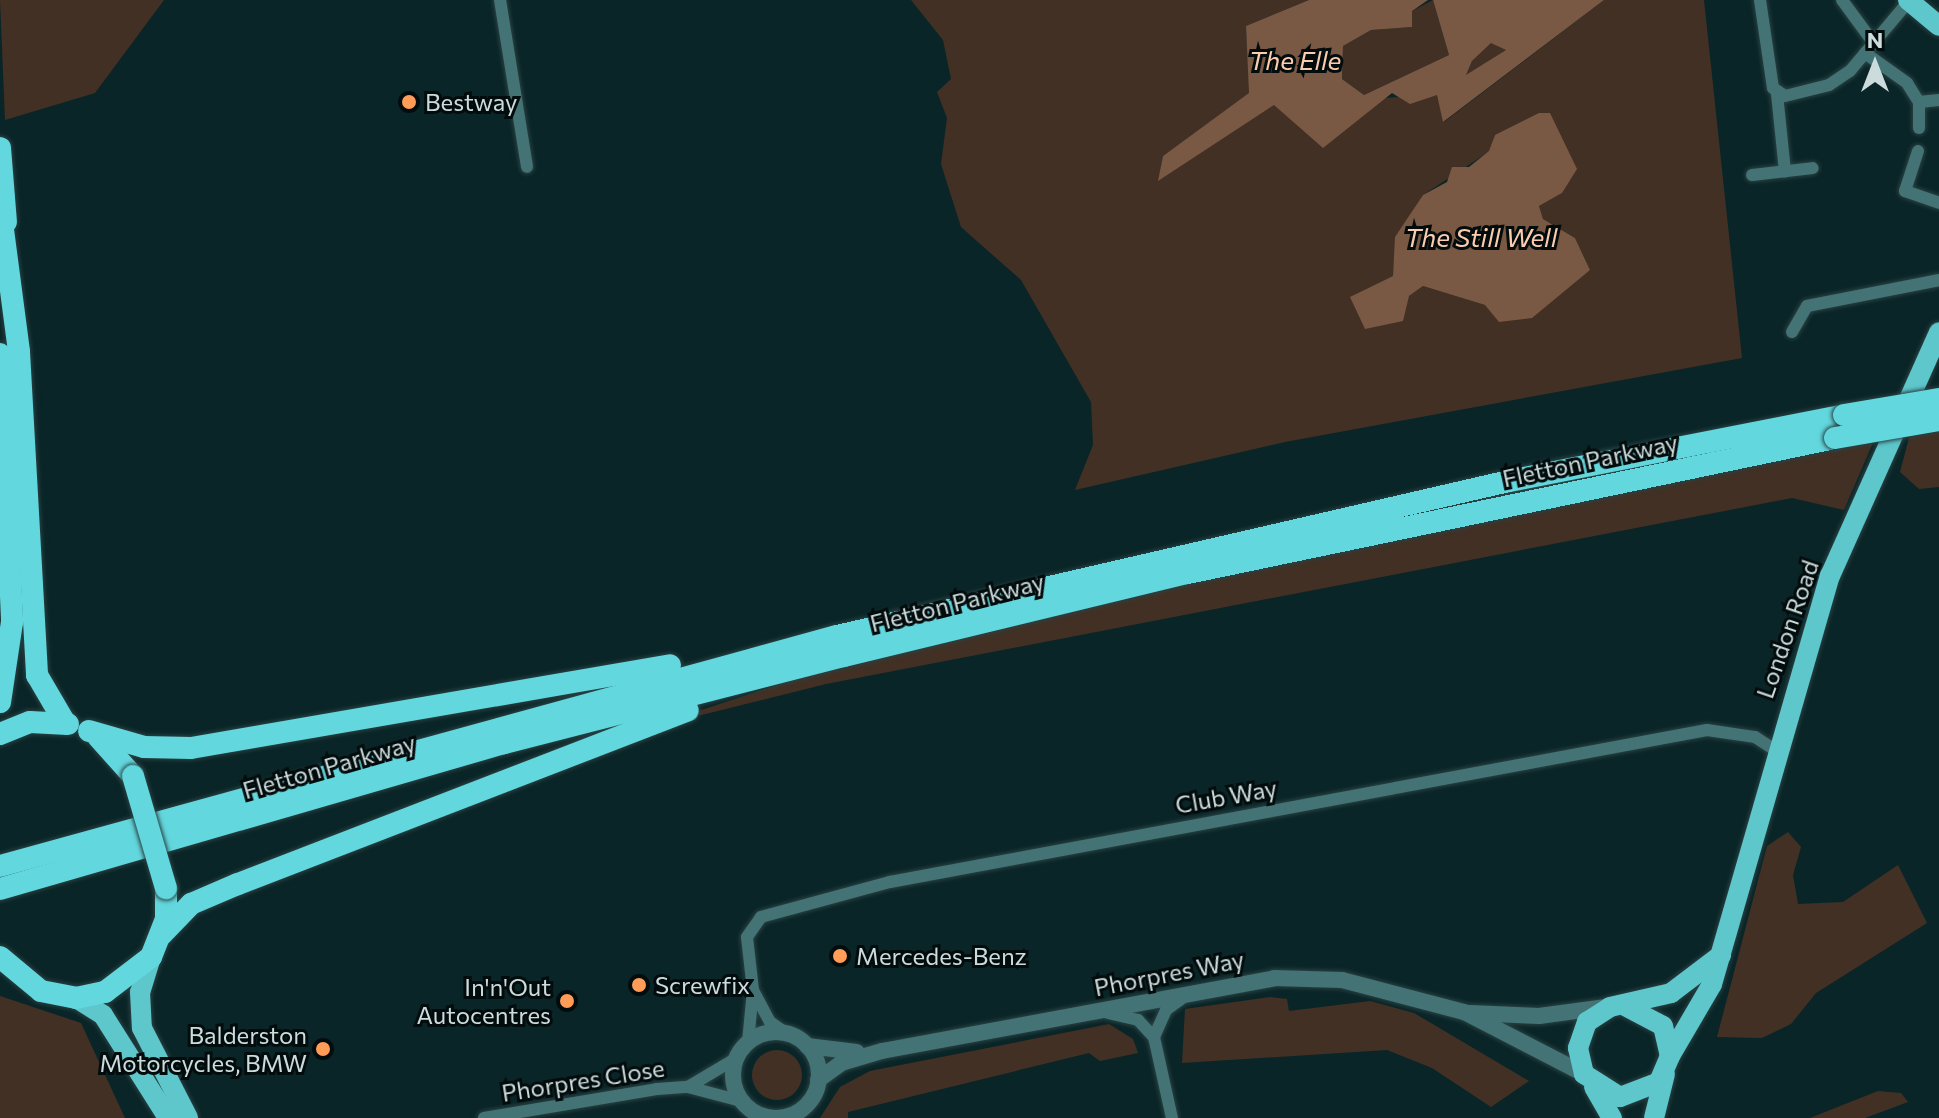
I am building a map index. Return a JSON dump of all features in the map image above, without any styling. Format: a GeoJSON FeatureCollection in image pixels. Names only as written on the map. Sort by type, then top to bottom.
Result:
{"type":"FeatureCollection","features":[{"type":"Feature","properties":{"kind":"highway"},"geometry":{"type":"LineString","coordinates":[[0,148],[37,675],[65,723]]}},
{"type":"Feature","properties":{"kind":"highway"},"geometry":{"type":"LineString","coordinates":[[0,207],[6,238]]}},
{"type":"Feature","properties":{"kind":"highway"},"geometry":{"type":"LineString","coordinates":[[0,354],[12,622],[0,702]]}},
{"type":"Feature","properties":{"kind":"highway","name":"Fletton Parkway"},"geometry":{"type":"LineString","coordinates":[[0,866],[1214,546],[1844,415],[1939,399]]}},
{"type":"Feature","properties":{"kind":"highway","name":"Fletton Parkway"},"geometry":{"type":"LineString","coordinates":[[0,889],[841,646],[1835,438],[1939,420]]}},
{"type":"Feature","properties":{"kind":"highway"},"geometry":{"type":"LineString","coordinates":[[0,734],[30,722],[65,723],[144,747],[191,748],[841,646]]}},
{"type":"Feature","properties":{"kind":"highway"},"geometry":{"type":"LineString","coordinates":[[0,976],[76,998],[126,982],[151,957],[162,934],[191,904],[563,752],[841,646]]}},
{"type":"Feature","properties":{"kind":"highway"},"geometry":{"type":"LineString","coordinates":[[89,731],[133,776],[166,888],[162,934]]}},
{"type":"Feature","properties":{"kind":"highway"},"geometry":{"type":"LineString","coordinates":[[0,957],[26,983]]}},
{"type":"Feature","properties":{"kind":"main road"},"geometry":{"type":"LineString","coordinates":[[1908,0],[1939,26]]}},
{"type":"Feature","properties":{"kind":"main road","name":"London Road"},"geometry":{"type":"LineString","coordinates":[[1654,1118],[1668,1063],[1712,984],[1775,750],[1830,576],[1939,332]]}},
{"type":"Feature","properties":{"kind":"main road"},"geometry":{"type":"LineString","coordinates":[[1612,1118],[1589,1080],[1581,1034],[1616,1006],[1671,993],[1721,955]]}},
{"type":"Feature","properties":{"kind":"main road"},"geometry":{"type":"LineString","coordinates":[[151,957],[140,992],[142,1028],[166,1104]]}},
{"type":"Feature","properties":{"kind":"main road"},"geometry":{"type":"LineString","coordinates":[[76,998],[103,1015],[166,1104],[188,1118]]}},
{"type":"Feature","properties":{"kind":"main road"},"geometry":{"type":"LineString","coordinates":[[1589,1080],[1634,1096],[1668,1063],[1663,1026],[1616,1006]]}},
{"type":"Feature","properties":{"kind":"street"},"geometry":{"type":"LineString","coordinates":[[500,0],[527,167]]}},
{"type":"Feature","properties":{"kind":"street"},"geometry":{"type":"LineString","coordinates":[[1760,0],[1777,94],[1785,172]]}},
{"type":"Feature","properties":{"kind":"street"},"geometry":{"type":"LineString","coordinates":[[1842,0],[1869,48],[1907,83],[1919,102],[1919,128]]}},
{"type":"Feature","properties":{"kind":"street"},"geometry":{"type":"LineString","coordinates":[[1777,94],[1829,85],[1869,48],[1908,0]]}},
{"type":"Feature","properties":{"kind":"street"},"geometry":{"type":"LineString","coordinates":[[1919,102],[1939,100]]}},
{"type":"Feature","properties":{"kind":"street"},"geometry":{"type":"LineString","coordinates":[[1918,151],[1905,191],[1939,203]]}},
{"type":"Feature","properties":{"kind":"street"},"geometry":{"type":"LineString","coordinates":[[1752,175],[1813,168]]}},
{"type":"Feature","properties":{"kind":"street"},"geometry":{"type":"LineString","coordinates":[[1792,332],[1807,306],[1939,280]]}},
{"type":"Feature","properties":{"kind":"street","name":"Club Way"},"geometry":{"type":"LineString","coordinates":[[748,1042],[753,990],[747,937],[761,917],[890,882],[1707,730],[1755,737],[1775,750]]}},
{"type":"Feature","properties":{"kind":"street","name":"Phorpres Way"},"geometry":{"type":"LineString","coordinates":[[818,1080],[841,1063],[882,1051],[1274,978],[1342,980],[1464,1012],[1539,1016],[1616,1006]]}},
{"type":"Feature","properties":{"kind":"street","name":"Club Way"},"geometry":{"type":"LineString","coordinates":[[753,990],[770,1022],[786,1033]]}},
{"type":"Feature","properties":{"kind":"street"},"geometry":{"type":"LineString","coordinates":[[1054,1017],[1192,993]]}},
{"type":"Feature","properties":{"kind":"street"},"geometry":{"type":"LineString","coordinates":[[1154,1037],[1166,1010],[1192,993]]}},
{"type":"Feature","properties":{"kind":"street"},"geometry":{"type":"LineString","coordinates":[[1099,1012],[1138,1020],[1154,1037],[1172,1118]]}},
{"type":"Feature","properties":{"kind":"street","name":"Phorpres Way"},"geometry":{"type":"LineString","coordinates":[[1464,1012],[1589,1080]]}},
{"type":"Feature","properties":{"kind":"street"},"geometry":{"type":"LineString","coordinates":[[786,1033],[807,1046],[818,1080],[803,1112],[770,1118],[741,1101],[735,1059],[748,1042],[786,1033]]}},
{"type":"Feature","properties":{"kind":"street","name":"Phorpres Way"},"geometry":{"type":"LineString","coordinates":[[807,1046],[882,1051]]}},
{"type":"Feature","properties":{"kind":"street","name":"Phorpres Close"},"geometry":{"type":"LineString","coordinates":[[484,1118],[688,1087],[735,1059]]}},
{"type":"Feature","properties":{"kind":"street","name":"Phorpres Close"},"geometry":{"type":"LineString","coordinates":[[688,1087],[741,1101]]}},
{"type":"Feature","properties":{"kind":"shaded area"},"geometry":{"type":"Polygon","coordinates":[[[0,0],[164,0],[95,93],[5,120],[0,0]]]}},
{"type":"Feature","properties":{"kind":"shaded area"},"geometry":{"type":"Polygon","coordinates":[[[911,0],[1309,0],[1246,26],[1250,93],[1163,156],[1159,180],[1274,104],[1437,95],[1444,122],[1604,0],[1704,0],[1742,358],[1285,442],[1075,490],[1093,445],[1091,402],[1021,280],[961,227],[941,164],[947,118],[937,92],[951,79],[943,40],[911,0]],[[1495,135],[1490,151],[1423,195],[1396,237],[1393,276],[1351,297],[1409,296],[1423,286],[1485,305],[1564,289],[1590,270],[1575,238],[1543,219],[1539,206],[1562,193],[1495,135]]]}},
{"type":"Feature","properties":{"kind":"shaded area"},"geometry":{"type":"Polygon","coordinates":[[[1433,0],[1449,55],[1364,95],[1342,79],[1343,46],[1371,30],[1412,27],[1412,11],[1433,0]]]}},
{"type":"Feature","properties":{"kind":"shaded area"},"geometry":{"type":"Polygon","coordinates":[[[1492,42],[1506,50],[1465,77],[1472,61],[1492,42]]]}},
{"type":"Feature","properties":{"kind":"shaded area"},"geometry":{"type":"Polygon","coordinates":[[[1939,428],[1939,487],[1919,489],[1900,472],[1910,434],[1939,428]]]}},
{"type":"Feature","properties":{"kind":"shaded area"},"geometry":{"type":"Polygon","coordinates":[[[1875,438],[1844,510],[1792,498],[826,684],[641,730],[816,672],[1042,615],[1875,438]]]}},
{"type":"Feature","properties":{"kind":"shaded area"},"geometry":{"type":"Polygon","coordinates":[[[1788,832],[1801,847],[1793,875],[1798,904],[1843,902],[1898,865],[1927,923],[1816,993],[1791,1024],[1762,1038],[1717,1037],[1767,846],[1788,832]]]}},
{"type":"Feature","properties":{"kind":"shaded area"},"geometry":{"type":"Polygon","coordinates":[[[0,996],[81,1023],[125,1118],[0,1118],[0,996]]]}},
{"type":"Feature","properties":{"kind":"shaded area"},"geometry":{"type":"Polygon","coordinates":[[[1270,997],[1287,999],[1289,1011],[1370,1001],[1414,1013],[1529,1081],[1491,1107],[1432,1068],[1387,1050],[1182,1063],[1185,1009],[1270,997]]]}},
{"type":"Feature","properties":{"kind":"shaded area"},"geometry":{"type":"Polygon","coordinates":[[[1109,1024],[1133,1039],[1138,1053],[1100,1061],[1089,1053],[848,1112],[848,1118],[820,1118],[840,1087],[870,1071],[1109,1024]]]}},
{"type":"Feature","properties":{"kind":"shaded area"},"geometry":{"type":"Polygon","coordinates":[[[777,1050],[794,1058],[802,1075],[794,1092],[777,1100],[760,1092],[752,1075],[760,1058],[777,1050]]]}},
{"type":"Feature","properties":{"kind":"shaded area"},"geometry":{"type":"Polygon","coordinates":[[[1878,1091],[1901,1093],[1908,1102],[1865,1118],[1810,1118],[1878,1091]]]}},
{"type":"Feature","properties":{"kind":"water","name":"The Elle"},"geometry":{"type":"Polygon","coordinates":[[[1309,0],[1428,0],[1412,11],[1412,27],[1371,30],[1343,46],[1342,79],[1364,95],[1449,55],[1433,0],[1604,0],[1443,122],[1437,95],[1410,104],[1392,93],[1323,148],[1274,105],[1158,181],[1163,156],[1249,93],[1246,26],[1309,0]],[[1491,43],[1472,61],[1466,75],[1506,50],[1491,43]]]}},
{"type":"Feature","properties":{"kind":"water","name":"The Still Well"},"geometry":{"type":"Polygon","coordinates":[[[1539,113],[1550,113],[1577,169],[1562,193],[1539,206],[1543,219],[1575,238],[1590,270],[1532,318],[1499,322],[1485,305],[1423,286],[1409,296],[1403,321],[1365,329],[1350,297],[1393,276],[1395,237],[1423,195],[1447,182],[1452,167],[1469,167],[1489,151],[1495,135],[1539,113]]]}},
{"type":"Feature","properties":{"kind":"place","name":"Bestway"},"geometry":{"type":"Point","coordinates":[409,102]}},
{"type":"Feature","properties":{"kind":"place","name":"Mercedes-Benz"},"geometry":{"type":"Point","coordinates":[840,956]}},
{"type":"Feature","properties":{"kind":"place","name":"Screwfix"},"geometry":{"type":"Point","coordinates":[639,985]}},
{"type":"Feature","properties":{"kind":"place","name":"In'n'Out Autocentres"},"geometry":{"type":"Point","coordinates":[567,1001]}},
{"type":"Feature","properties":{"kind":"place","name":"Balderston Motorcycles, BMW"},"geometry":{"type":"Point","coordinates":[323,1049]}}]}
